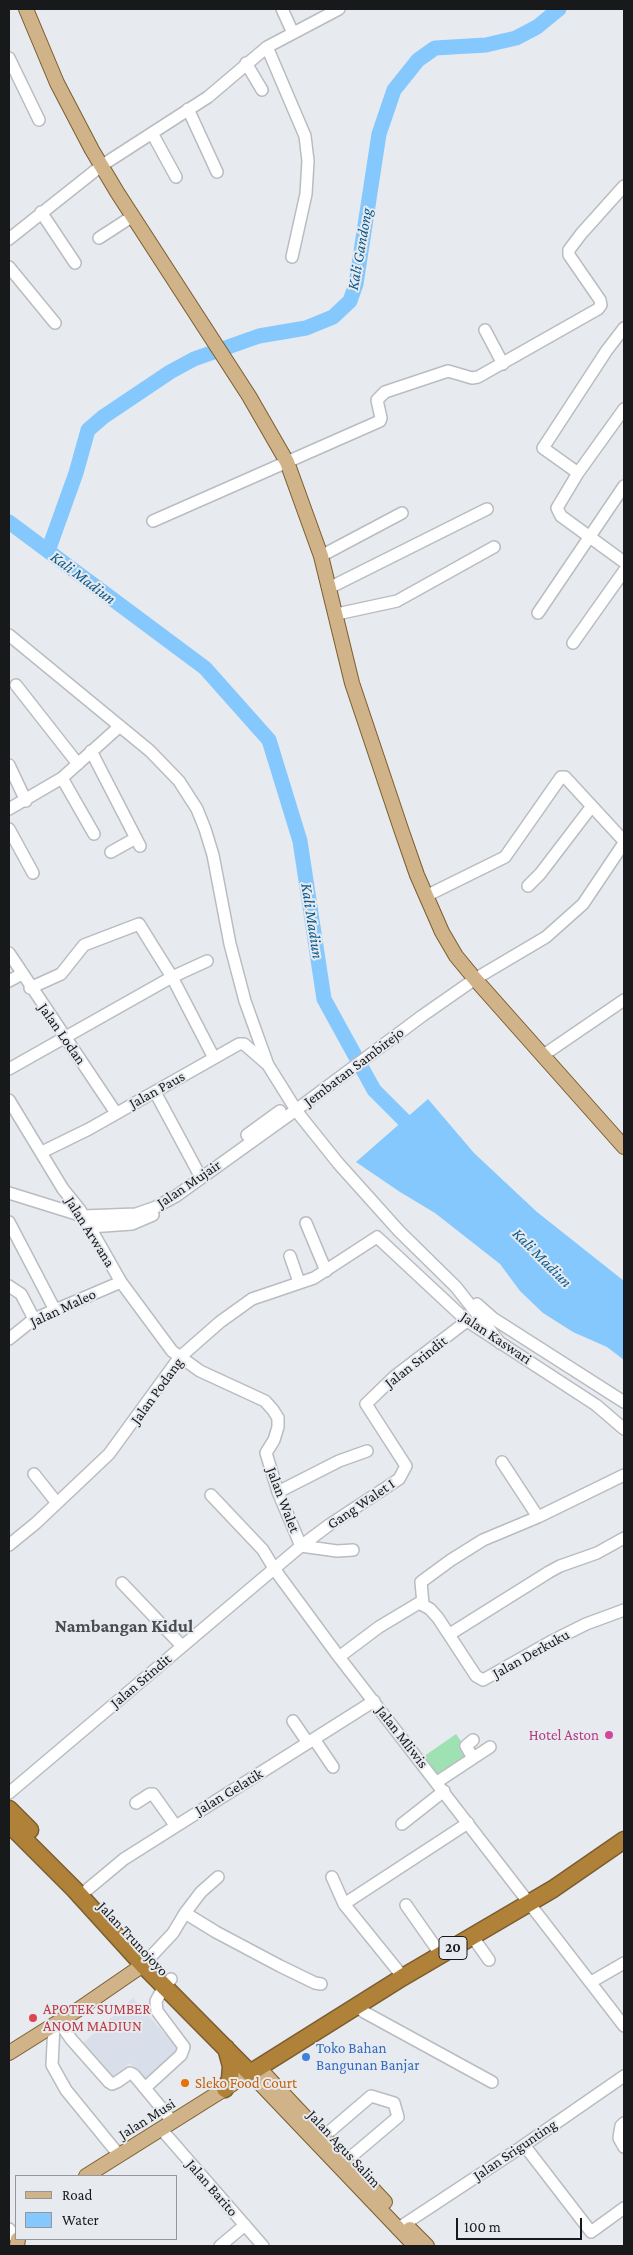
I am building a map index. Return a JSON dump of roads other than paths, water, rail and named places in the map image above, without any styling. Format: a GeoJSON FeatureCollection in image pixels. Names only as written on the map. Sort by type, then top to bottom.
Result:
{"type":"FeatureCollection","features":[{"type":"Feature","properties":{"kind":"highway","name":"Jalan Trunojoyo"},"geometry":{"type":"LineString","coordinates":[[9,1809],[88,1889],[147,1961]]}},
{"type":"Feature","properties":{"kind":"highway","name":"Jalan Trunojoyo"},"geometry":{"type":"LineString","coordinates":[[9,1824],[254,2070]]}},
{"type":"Feature","properties":{"kind":"highway","name":"20"},"geometry":{"type":"LineString","coordinates":[[254,2070],[403,1977],[579,1872],[624,1840]]}},
{"type":"Feature","properties":{"kind":"highway","name":"Jalan Trunojoyo"},"geometry":{"type":"LineString","coordinates":[[168,1982],[226,2048],[254,2070]]}},
{"type":"Feature","properties":{"kind":"highway"},"geometry":{"type":"LineString","coordinates":[[225,2090],[230,2079],[231,2066],[226,2048]]}},
{"type":"Feature","properties":{"kind":"main road"},"geometry":{"type":"LineString","coordinates":[[26,9],[57,83],[101,166],[238,379],[287,462],[321,556],[352,683],[401,829],[426,896],[442,932],[456,956],[475,979],[624,1147]]}},
{"type":"Feature","properties":{"kind":"main road"},"geometry":{"type":"LineString","coordinates":[[9,2052],[57,2024],[147,1961]]}},
{"type":"Feature","properties":{"kind":"main road"},"geometry":{"type":"LineString","coordinates":[[254,2070],[346,2161],[367,2191],[401,2226],[427,2246]]}},
{"type":"Feature","properties":{"kind":"main road","name":"Jalan Musi"},"geometry":{"type":"LineString","coordinates":[[88,2175],[254,2070]]}},
{"type":"Feature","properties":{"kind":"main road","name":"Jalan Agus Salim"},"geometry":{"type":"LineString","coordinates":[[254,2070],[367,2191]]}},
{"type":"Feature","properties":{"kind":"main road"},"geometry":{"type":"LineString","coordinates":[[401,2226],[414,2246]]}},
{"type":"Feature","properties":{"kind":"street"},"geometry":{"type":"LineString","coordinates":[[282,9],[293,33]]}},
{"type":"Feature","properties":{"kind":"street"},"geometry":{"type":"LineString","coordinates":[[9,239],[101,166],[208,97],[266,47],[339,9]]}},
{"type":"Feature","properties":{"kind":"street"},"geometry":{"type":"LineString","coordinates":[[266,47],[305,136],[308,161],[306,194],[292,257]]}},
{"type":"Feature","properties":{"kind":"street"},"geometry":{"type":"LineString","coordinates":[[9,58],[39,120]]}},
{"type":"Feature","properties":{"kind":"street"},"geometry":{"type":"LineString","coordinates":[[246,63],[262,90]]}},
{"type":"Feature","properties":{"kind":"street"},"geometry":{"type":"LineString","coordinates":[[188,110],[218,172]]}},
{"type":"Feature","properties":{"kind":"street"},"geometry":{"type":"LineString","coordinates":[[152,133],[176,177]]}},
{"type":"Feature","properties":{"kind":"street"},"geometry":{"type":"LineString","coordinates":[[154,521],[380,421],[382,418],[377,400],[384,392],[448,370],[472,378],[478,376],[503,364],[598,309],[601,304],[600,300],[569,252],[572,244],[580,234],[624,186]]}},
{"type":"Feature","properties":{"kind":"street"},"geometry":{"type":"LineString","coordinates":[[41,212],[75,263]]}},
{"type":"Feature","properties":{"kind":"street"},"geometry":{"type":"LineString","coordinates":[[99,238],[132,216]]}},
{"type":"Feature","properties":{"kind":"street"},"geometry":{"type":"LineString","coordinates":[[9,267],[55,323]]}},
{"type":"Feature","properties":{"kind":"street"},"geometry":{"type":"LineString","coordinates":[[578,473],[543,448],[607,350],[624,328]]}},
{"type":"Feature","properties":{"kind":"street"},"geometry":{"type":"LineString","coordinates":[[485,330],[503,364]]}},
{"type":"Feature","properties":{"kind":"street"},"geometry":{"type":"LineString","coordinates":[[624,410],[578,473],[557,511],[560,516],[624,562]]}},
{"type":"Feature","properties":{"kind":"street"},"geometry":{"type":"LineString","coordinates":[[538,614],[591,538],[624,486]]}},
{"type":"Feature","properties":{"kind":"street"},"geometry":{"type":"LineString","coordinates":[[329,588],[487,509]]}},
{"type":"Feature","properties":{"kind":"street"},"geometry":{"type":"LineString","coordinates":[[321,556],[402,513]]}},
{"type":"Feature","properties":{"kind":"street"},"geometry":{"type":"LineString","coordinates":[[336,614],[397,601],[494,547]]}},
{"type":"Feature","properties":{"kind":"street"},"geometry":{"type":"LineString","coordinates":[[573,643],[624,571]]}},
{"type":"Feature","properties":{"kind":"street"},"geometry":{"type":"LineString","coordinates":[[9,635],[150,751],[179,781],[197,809],[213,855],[230,944],[245,1001],[268,1065],[297,1109],[374,1205],[456,1287],[494,1319],[624,1402]]}},
{"type":"Feature","properties":{"kind":"street"},"geometry":{"type":"LineString","coordinates":[[16,685],[78,764]]}},
{"type":"Feature","properties":{"kind":"street"},"geometry":{"type":"LineString","coordinates":[[9,809],[62,778],[120,726]]}},
{"type":"Feature","properties":{"kind":"street"},"geometry":{"type":"LineString","coordinates":[[91,751],[138,842],[111,852]]}},
{"type":"Feature","properties":{"kind":"street"},"geometry":{"type":"LineString","coordinates":[[9,765],[26,800]]}},
{"type":"Feature","properties":{"kind":"street"},"geometry":{"type":"LineString","coordinates":[[426,896],[505,857],[561,777],[565,777],[624,842]]}},
{"type":"Feature","properties":{"kind":"street"},"geometry":{"type":"LineString","coordinates":[[62,778],[94,834]]}},
{"type":"Feature","properties":{"kind":"street"},"geometry":{"type":"LineString","coordinates":[[528,886],[540,874],[592,806]]}},
{"type":"Feature","properties":{"kind":"street"},"geometry":{"type":"LineString","coordinates":[[9,829],[33,873]]}},
{"type":"Feature","properties":{"kind":"street","name":"Jembatan Sambirejo"},"geometry":{"type":"LineString","coordinates":[[297,1109],[475,979],[560,927],[583,904],[624,842]]}},
{"type":"Feature","properties":{"kind":"street"},"geometry":{"type":"LineString","coordinates":[[30,988],[61,974],[84,945],[140,924],[172,977],[214,1058]]}},
{"type":"Feature","properties":{"kind":"street","name":"Jalan Lodan"},"geometry":{"type":"LineString","coordinates":[[9,953],[30,988],[116,1113]]}},
{"type":"Feature","properties":{"kind":"street"},"geometry":{"type":"LineString","coordinates":[[9,1069],[172,977],[207,961]]}},
{"type":"Feature","properties":{"kind":"street"},"geometry":{"type":"LineString","coordinates":[[9,981],[22,974]]}},
{"type":"Feature","properties":{"kind":"street"},"geometry":{"type":"LineString","coordinates":[[542,1056],[624,1000]]}},
{"type":"Feature","properties":{"kind":"street","name":"Jalan Paus"},"geometry":{"type":"LineString","coordinates":[[42,1152],[240,1044],[244,1044],[268,1065]]}},
{"type":"Feature","properties":{"kind":"street"},"geometry":{"type":"LineString","coordinates":[[155,1092],[198,1172]]}},
{"type":"Feature","properties":{"kind":"street","name":"Jalan Arwana"},"geometry":{"type":"LineString","coordinates":[[9,1100],[64,1189],[82,1213],[121,1282],[161,1337],[179,1358]]}},
{"type":"Feature","properties":{"kind":"street","name":"Jalan Mujair"},"geometry":{"type":"LineString","coordinates":[[9,1194],[82,1213],[124,1216],[144,1212],[176,1196],[297,1109]]}},
{"type":"Feature","properties":{"kind":"street"},"geometry":{"type":"LineString","coordinates":[[82,1213],[132,1209],[172,1192],[280,1111]]}},
{"type":"Feature","properties":{"kind":"street"},"geometry":{"type":"LineString","coordinates":[[90,1226],[132,1224],[143,1220],[180,1200],[287,1121]]}},
{"type":"Feature","properties":{"kind":"street"},"geometry":{"type":"LineString","coordinates":[[9,1222],[55,1310]]}},
{"type":"Feature","properties":{"kind":"street"},"geometry":{"type":"LineString","coordinates":[[306,1223],[326,1271]]}},
{"type":"Feature","properties":{"kind":"street","name":"Jalan Podang"},"geometry":{"type":"LineString","coordinates":[[9,1545],[109,1454],[179,1358],[220,1322],[252,1299],[314,1278],[377,1238]]}},
{"type":"Feature","properties":{"kind":"street","name":"Jalan Kaswari"},"geometry":{"type":"LineString","coordinates":[[377,1238],[467,1321],[542,1368],[588,1400],[624,1429]]}},
{"type":"Feature","properties":{"kind":"street"},"geometry":{"type":"LineString","coordinates":[[290,1256],[299,1282]]}},
{"type":"Feature","properties":{"kind":"street","name":"Jalan Maleo"},"geometry":{"type":"LineString","coordinates":[[9,1339],[34,1319],[121,1282]]}},
{"type":"Feature","properties":{"kind":"street"},"geometry":{"type":"LineString","coordinates":[[9,1286],[21,1294],[34,1319]]}},
{"type":"Feature","properties":{"kind":"street"},"geometry":{"type":"LineString","coordinates":[[456,1287],[500,1343]]}},
{"type":"Feature","properties":{"kind":"street","name":"Jalan Srindit"},"geometry":{"type":"LineString","coordinates":[[372,1413],[395,1376],[467,1321]]}},
{"type":"Feature","properties":{"kind":"street","name":"Jalan Walet"},"geometry":{"type":"LineString","coordinates":[[179,1358],[200,1371],[265,1400],[278,1418],[278,1427],[274,1440],[266,1456],[278,1492],[301,1546],[275,1570]]}},
{"type":"Feature","properties":{"kind":"street","name":"Gang Walet I"},"geometry":{"type":"LineString","coordinates":[[301,1546],[329,1525],[399,1479],[405,1472],[406,1466],[372,1413]]}},
{"type":"Feature","properties":{"kind":"street"},"geometry":{"type":"LineString","coordinates":[[278,1492],[339,1461],[367,1451]]}},
{"type":"Feature","properties":{"kind":"street"},"geometry":{"type":"LineString","coordinates":[[502,1462],[538,1517]]}},
{"type":"Feature","properties":{"kind":"street"},"geometry":{"type":"LineString","coordinates":[[34,1474],[56,1503]]}},
{"type":"Feature","properties":{"kind":"street"},"geometry":{"type":"LineString","coordinates":[[339,1656],[414,1605],[423,1604],[420,1584],[427,1577],[483,1540],[538,1517],[624,1475]]}},
{"type":"Feature","properties":{"kind":"street","name":"Jalan Mliwis"},"geometry":{"type":"LineString","coordinates":[[211,1495],[263,1550],[275,1570],[339,1656],[624,2026]]}},
{"type":"Feature","properties":{"kind":"street"},"geometry":{"type":"LineString","coordinates":[[450,1634],[549,1572],[560,1566],[597,1553],[624,1538]]}},
{"type":"Feature","properties":{"kind":"street"},"geometry":{"type":"LineString","coordinates":[[301,1546],[337,1551],[353,1550]]}},
{"type":"Feature","properties":{"kind":"street","name":"Jalan Srindit"},"geometry":{"type":"LineString","coordinates":[[9,1793],[182,1646],[275,1570]]}},
{"type":"Feature","properties":{"kind":"street"},"geometry":{"type":"LineString","coordinates":[[122,1583],[182,1646]]}},
{"type":"Feature","properties":{"kind":"street","name":"Jalan Derkuku"},"geometry":{"type":"LineString","coordinates":[[423,1604],[438,1618],[476,1676],[483,1680],[586,1624],[624,1610]]}},
{"type":"Feature","properties":{"kind":"street","name":"Jalan Gelatik"},"geometry":{"type":"LineString","coordinates":[[88,1889],[124,1859],[175,1825],[374,1701]]}},
{"type":"Feature","properties":{"kind":"street"},"geometry":{"type":"LineString","coordinates":[[293,1721],[333,1767]]}},
{"type":"Feature","properties":{"kind":"street"},"geometry":{"type":"LineString","coordinates":[[473,1740],[466,1746],[473,1758]]}},
{"type":"Feature","properties":{"kind":"street"},"geometry":{"type":"LineString","coordinates":[[402,1824],[440,1786],[473,1758],[490,1747]]}},
{"type":"Feature","properties":{"kind":"street"},"geometry":{"type":"LineString","coordinates":[[136,1804],[150,1794],[153,1794],[175,1825]]}},
{"type":"Feature","properties":{"kind":"street"},"geometry":{"type":"LineString","coordinates":[[344,1904],[468,1823]]}},
{"type":"Feature","properties":{"kind":"street"},"geometry":{"type":"LineString","coordinates":[[147,1961],[173,1933],[200,1892],[218,1877]]}},
{"type":"Feature","properties":{"kind":"street"},"geometry":{"type":"LineString","coordinates":[[332,1878],[344,1904],[403,1977]]}},
{"type":"Feature","properties":{"kind":"street"},"geometry":{"type":"LineString","coordinates":[[406,1905],[441,1955]]}},
{"type":"Feature","properties":{"kind":"street"},"geometry":{"type":"LineString","coordinates":[[185,1913],[280,1966],[321,1984]]}},
{"type":"Feature","properties":{"kind":"street"},"geometry":{"type":"LineString","coordinates":[[472,1936],[489,1960]]}},
{"type":"Feature","properties":{"kind":"street"},"geometry":{"type":"LineString","coordinates":[[591,1982],[624,1963]]}},
{"type":"Feature","properties":{"kind":"street"},"geometry":{"type":"LineString","coordinates":[[146,2087],[181,2055],[184,2047],[157,2011],[156,2000],[168,1982]]}},
{"type":"Feature","properties":{"kind":"street"},"geometry":{"type":"LineString","coordinates":[[358,2006],[364,2012],[492,2082]]}},
{"type":"Feature","properties":{"kind":"street"},"geometry":{"type":"LineString","coordinates":[[57,2024],[52,2065],[66,2090],[120,2155]]}},
{"type":"Feature","properties":{"kind":"street","name":"Jalan Barito"},"geometry":{"type":"LineString","coordinates":[[57,2024],[112,2084],[118,2082],[130,2072],[146,2087],[167,2126],[245,2226],[263,2246]]}},
{"type":"Feature","properties":{"kind":"street","name":"Jalan Srigunting"},"geometry":{"type":"LineString","coordinates":[[401,2226],[522,2147],[624,2076]]}},
{"type":"Feature","properties":{"kind":"street"},"geometry":{"type":"LineString","coordinates":[[323,2137],[371,2096],[394,2104],[398,2117],[346,2161]]}},
{"type":"Feature","properties":{"kind":"street"},"geometry":{"type":"LineString","coordinates":[[624,2123],[621,2126],[619,2138],[624,2147]]}},
{"type":"Feature","properties":{"kind":"street"},"geometry":{"type":"LineString","coordinates":[[522,2147],[591,2232],[624,2208]]}},
{"type":"Feature","properties":{"kind":"street"},"geometry":{"type":"LineString","coordinates":[[220,2246],[245,2226]]}},
{"type":"Feature","properties":{"kind":"water"},"geometry":{"type":"Polygon","coordinates":[[[428,1099],[474,1153],[537,1212],[624,1281],[624,1360],[607,1347],[573,1332],[543,1313],[520,1291],[500,1264],[435,1213],[356,1162],[428,1099]]]}},
{"type":"Feature","properties":{"kind":"waterway","name":"Kali Gandong"},"geometry":{"type":"LineString","coordinates":[[48,551],[76,473],[88,430],[103,417],[170,372],[194,359],[259,336],[306,328],[333,317],[350,301],[356,284],[379,134],[394,90],[418,60],[435,48],[486,45],[516,38],[537,27],[559,9]]}},
{"type":"Feature","properties":{"kind":"waterway","name":"Kali Madiun"},"geometry":{"type":"LineString","coordinates":[[9,522],[205,668],[269,740],[300,841],[324,999],[374,1090],[417,1133]]}},
{"type":"Feature","properties":{"kind":"place","name":"Hotel Aston"},"geometry":{"type":"Point","coordinates":[609,1735]}},
{"type":"Feature","properties":{"kind":"place","name":"APOTEK SUMBER ANOM MADIUN"},"geometry":{"type":"Point","coordinates":[33,2018]}},
{"type":"Feature","properties":{"kind":"place","name":"Toko Bahan Bangunan Banjar"},"geometry":{"type":"Point","coordinates":[306,2057]}},
{"type":"Feature","properties":{"kind":"place","name":"Sleko Food Court"},"geometry":{"type":"Point","coordinates":[185,2083]}},
{"type":"Feature","properties":{"kind":"district","name":"Nambangan Kidul"},"geometry":{"type":"Point","coordinates":[124,1626]}}]}
